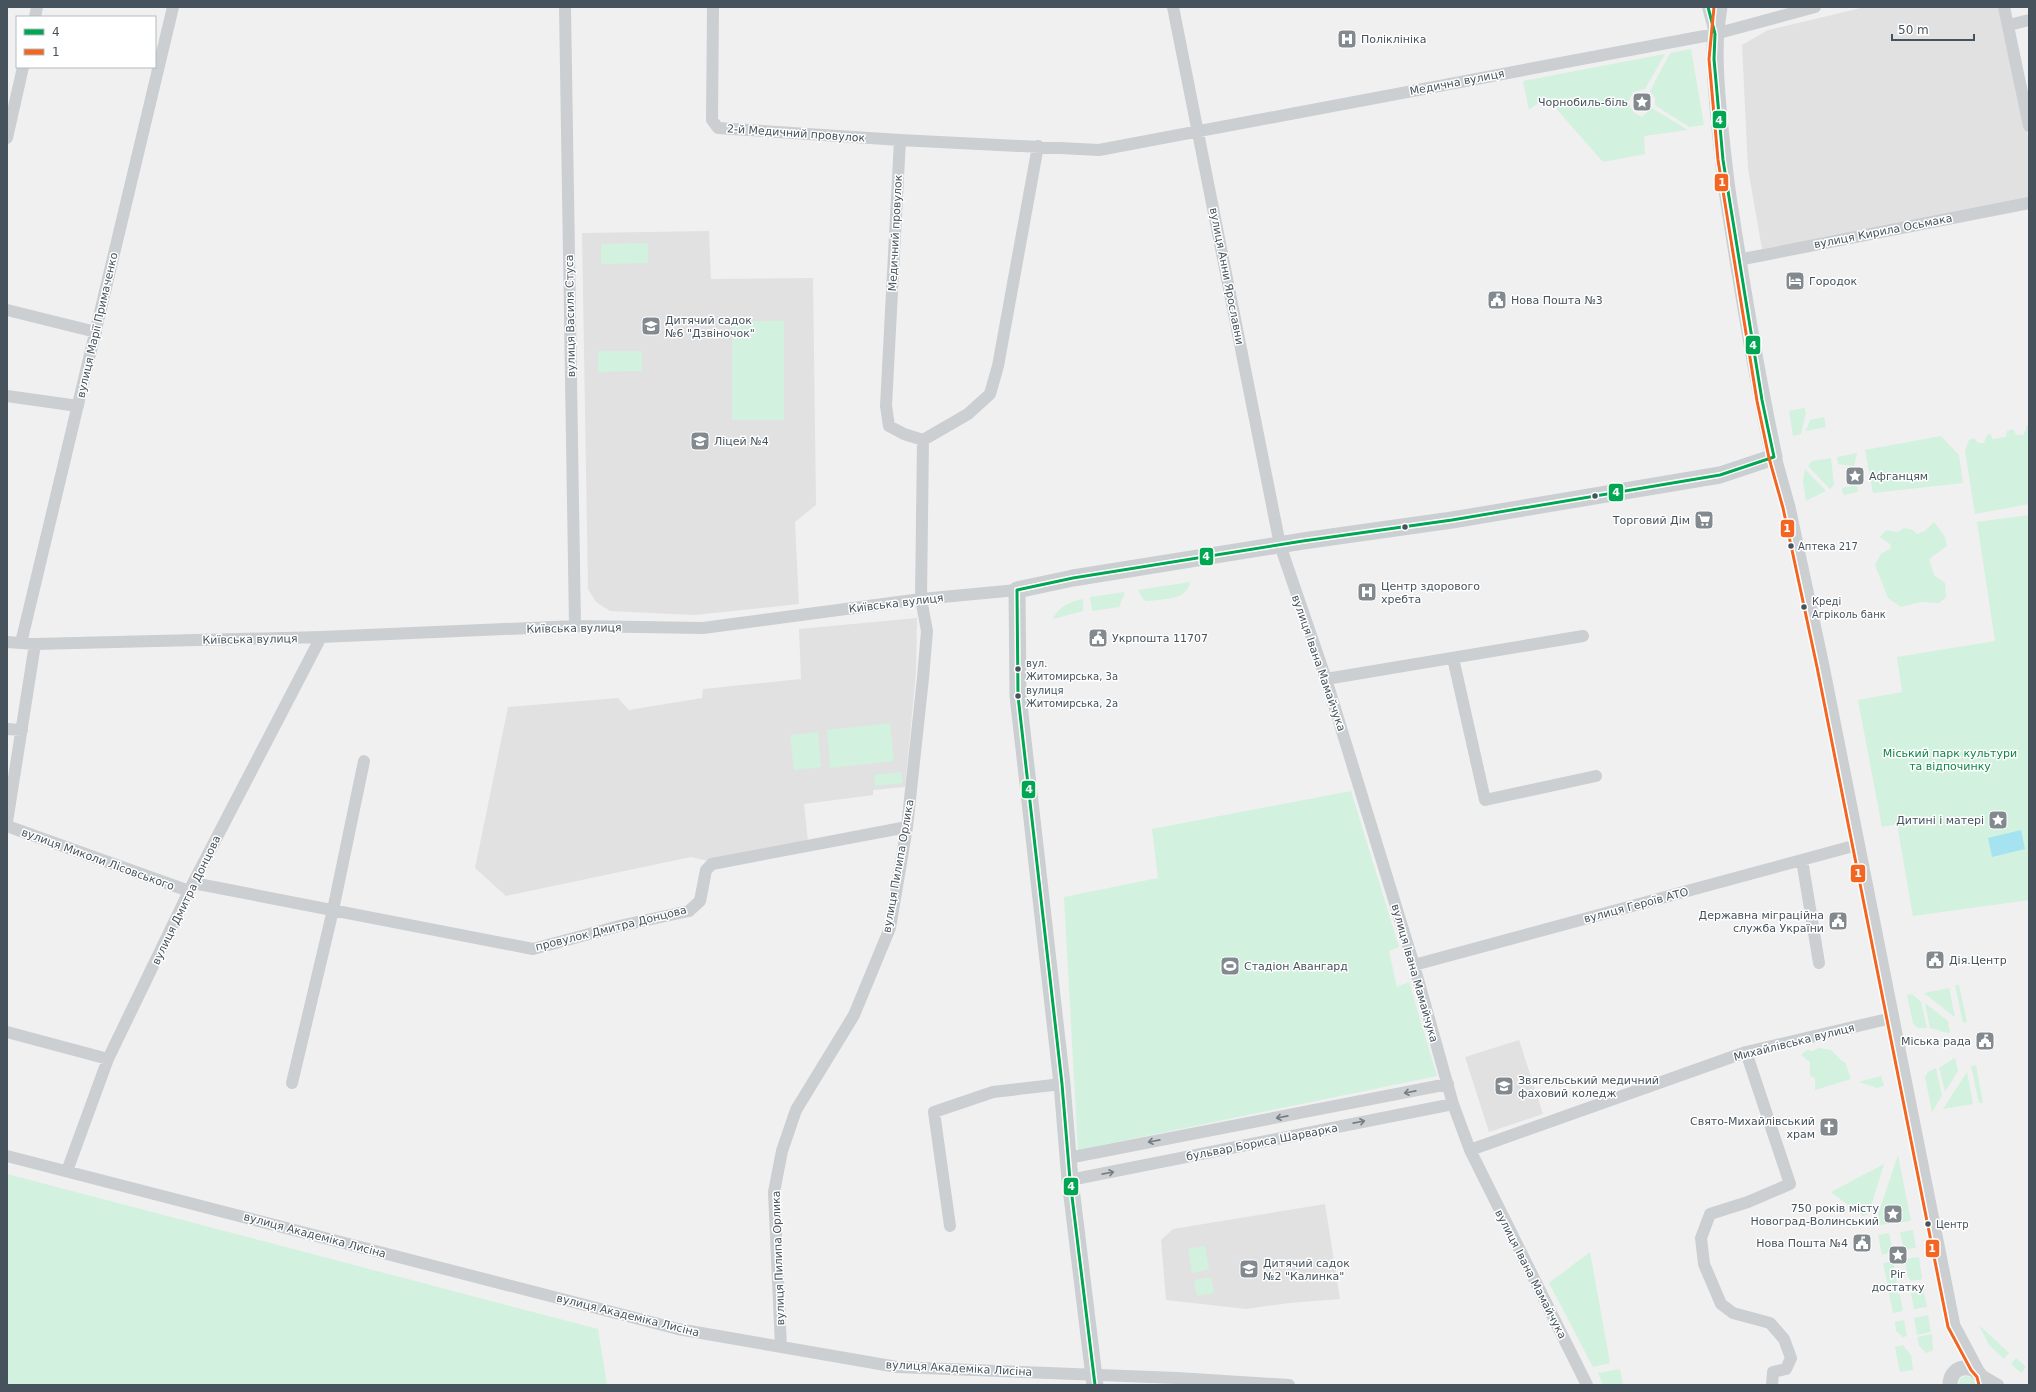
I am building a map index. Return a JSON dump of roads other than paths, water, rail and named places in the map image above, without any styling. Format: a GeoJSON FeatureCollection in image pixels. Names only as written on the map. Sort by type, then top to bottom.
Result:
{"type":"FeatureCollection","features":[{"type":"Feature","properties":{"kind":"main road"},"geometry":{"type":"LineString","coordinates":[[1719,7],[1715,34],[1714,59],[1723,160],[1738,260],[1762,400],[1774,457]]}},
{"type":"Feature","properties":{"kind":"main road","name":"Київська вулиця"},"geometry":{"type":"LineString","coordinates":[[1017,590],[1073,578],[1280,545],[1452,520],[1720,475],[1774,457]]}},
{"type":"Feature","properties":{"kind":"main road"},"geometry":{"type":"LineString","coordinates":[[1017,590],[1018,696],[1062,1084],[1070,1180],[1094,1380]]}},
{"type":"Feature","properties":{"kind":"street","name":"вулиця Марії Примаченко"},"geometry":{"type":"LineString","coordinates":[[21,643],[173,7]]}},
{"type":"Feature","properties":{"kind":"street","name":"вулиця Василя Стуса"},"geometry":{"type":"LineString","coordinates":[[564,7],[575,626]]}},
{"type":"Feature","properties":{"kind":"street","name":"2-й Медичний провулок"},"geometry":{"type":"LineString","coordinates":[[713,7],[712,120],[718,128],[900,140]]}},
{"type":"Feature","properties":{"kind":"street","name":"вулиця Анни Ярославни"},"geometry":{"type":"LineString","coordinates":[[1174,7],[1280,545]]}},
{"type":"Feature","properties":{"kind":"street"},"geometry":{"type":"LineString","coordinates":[[1708,7],[1715,34]]}},
{"type":"Feature","properties":{"kind":"street","name":"Медична вулиця"},"geometry":{"type":"LineString","coordinates":[[1199,130],[1715,34],[1815,7]]}},
{"type":"Feature","properties":{"kind":"street"},"geometry":{"type":"LineString","coordinates":[[2004,7],[2025,85],[2029,126]]}},
{"type":"Feature","properties":{"kind":"street"},"geometry":{"type":"LineString","coordinates":[[2009,25],[2029,20]]}},
{"type":"Feature","properties":{"kind":"street"},"geometry":{"type":"LineString","coordinates":[[7,138],[24,68]]}},
{"type":"Feature","properties":{"kind":"street"},"geometry":{"type":"LineString","coordinates":[[900,140],[1099,150],[1199,130]]}},
{"type":"Feature","properties":{"kind":"street","name":"Медичний провулок"},"geometry":{"type":"LineString","coordinates":[[900,140],[886,406],[889,426],[904,434],[923,440]]}},
{"type":"Feature","properties":{"kind":"street"},"geometry":{"type":"LineString","coordinates":[[921,599],[923,440],[968,414],[990,394],[998,366],[1038,146]]}},
{"type":"Feature","properties":{"kind":"street","name":"вулиця Кирила Осьмака"},"geometry":{"type":"LineString","coordinates":[[1738,260],[2029,203]]}},
{"type":"Feature","properties":{"kind":"street"},"geometry":{"type":"LineString","coordinates":[[7,310],[96,332]]}},
{"type":"Feature","properties":{"kind":"street"},"geometry":{"type":"LineString","coordinates":[[7,396],[78,406]]}},
{"type":"Feature","properties":{"kind":"street"},"geometry":{"type":"LineString","coordinates":[[1774,457],[1788,507],[1821,658],[1955,1332],[1956,1355],[1949,1380]]}},
{"type":"Feature","properties":{"kind":"street","name":"вулиця Івана Мамайчука"},"geometry":{"type":"LineString","coordinates":[[1280,545],[1326,679],[1414,965],[1453,1104],[1470,1150],[1587,1385]]}},
{"type":"Feature","properties":{"kind":"street","name":"Київська вулиця"},"geometry":{"type":"LineString","coordinates":[[7,642],[35,644],[321,637],[575,626],[703,628],[921,599],[1017,590]]}},
{"type":"Feature","properties":{"kind":"street","name":"вулиця Пилипа Орлика"},"geometry":{"type":"LineString","coordinates":[[781,1347],[774,1192],[782,1151],[796,1110],[854,1015],[890,928],[907,826],[927,631],[921,599]]}},
{"type":"Feature","properties":{"kind":"street"},"geometry":{"type":"LineString","coordinates":[[1326,679],[1583,636]]}},
{"type":"Feature","properties":{"kind":"street","name":"вулиця Дмитра Донцова"},"geometry":{"type":"LineString","coordinates":[[67,1171],[108,1060],[191,887],[321,637]]}},
{"type":"Feature","properties":{"kind":"street"},"geometry":{"type":"LineString","coordinates":[[7,822],[35,644]]}},
{"type":"Feature","properties":{"kind":"street"},"geometry":{"type":"LineString","coordinates":[[1453,658],[1484,800],[1596,776]]}},
{"type":"Feature","properties":{"kind":"street"},"geometry":{"type":"LineString","coordinates":[[7,730],[22,730]]}},
{"type":"Feature","properties":{"kind":"street"},"geometry":{"type":"LineString","coordinates":[[292,1083],[333,910],[364,761]]}},
{"type":"Feature","properties":{"kind":"street","name":"вулиця Миколи Лісовського"},"geometry":{"type":"LineString","coordinates":[[7,826],[191,887]]}},
{"type":"Feature","properties":{"kind":"street","name":"провулок Дмитра Донцова"},"geometry":{"type":"LineString","coordinates":[[191,887],[333,910],[533,949],[619,926],[689,911],[700,901],[706,870],[712,864],[907,826]]}},
{"type":"Feature","properties":{"kind":"street","name":"вулиця Героїв АТО"},"geometry":{"type":"LineString","coordinates":[[1414,965],[1857,845]]}},
{"type":"Feature","properties":{"kind":"street"},"geometry":{"type":"LineString","coordinates":[[1802,860],[1820,963]]}},
{"type":"Feature","properties":{"kind":"street","name":"Михайлівська вулиця"},"geometry":{"type":"LineString","coordinates":[[1470,1150],[1746,1052],[1892,1018]]}},
{"type":"Feature","properties":{"kind":"street"},"geometry":{"type":"LineString","coordinates":[[7,1032],[108,1060]]}},
{"type":"Feature","properties":{"kind":"street"},"geometry":{"type":"LineString","coordinates":[[1746,1052],[1790,1184],[1748,1202],[1710,1214],[1701,1238],[1704,1264],[1721,1304],[1732,1313],[1770,1322],[1784,1339],[1791,1358],[1786,1369],[1772,1372],[1772,1385]]}},
{"type":"Feature","properties":{"kind":"street"},"geometry":{"type":"LineString","coordinates":[[950,1226],[934,1112],[993,1092],[1062,1084]]}},
{"type":"Feature","properties":{"kind":"street","name":"бульвар Бориса Шарварка"},"geometry":{"type":"LineString","coordinates":[[1068,1158],[1448,1084]]}},
{"type":"Feature","properties":{"kind":"street","name":"бульвар Бориса Шарварка"},"geometry":{"type":"LineString","coordinates":[[1070,1180],[1453,1104]]}},
{"type":"Feature","properties":{"kind":"street","name":"вулиця Академіка Лисіна"},"geometry":{"type":"LineString","coordinates":[[7,1156],[678,1329],[897,1367],[1094,1380],[1289,1385]]}},
{"type":"Feature","properties":{"kind":"street"},"geometry":{"type":"LineString","coordinates":[[1955,1332],[1981,1377]]}},
{"type":"Feature","properties":{"kind":"street"},"geometry":{"type":"LineString","coordinates":[[1949,1380],[1960,1369],[1966,1368],[1998,1385]]}},
{"type":"Feature","properties":{"kind":"water"},"geometry":{"type":"Polygon","coordinates":[[[2021,830],[2025,849],[1992,857],[1988,838],[2021,830]]]}},
{"type":"Feature","properties":{"kind":"place","name":"Поліклініка"},"geometry":{"type":"Point","coordinates":[1347,39]}},
{"type":"Feature","properties":{"kind":"place","name":"Чорнобиль-біль"},"geometry":{"type":"Point","coordinates":[1642,102]}},
{"type":"Feature","properties":{"kind":"place","name":"Городок"},"geometry":{"type":"Point","coordinates":[1795,281]}},
{"type":"Feature","properties":{"kind":"place","name":"Нова Пошта №3"},"geometry":{"type":"Point","coordinates":[1497,300]}},
{"type":"Feature","properties":{"kind":"place","name":"Дитячий садок №6 \"Дзвіночок\""},"geometry":{"type":"Point","coordinates":[651,326]}},
{"type":"Feature","properties":{"kind":"place","name":"Ліцей №4"},"geometry":{"type":"Point","coordinates":[700,441]}},
{"type":"Feature","properties":{"kind":"place","name":"Афганцям"},"geometry":{"type":"Point","coordinates":[1855,476]}},
{"type":"Feature","properties":{"kind":"place","name":"Торговий Дім"},"geometry":{"type":"Point","coordinates":[1704,520]}},
{"type":"Feature","properties":{"kind":"place","name":"Аптека 217"},"geometry":{"type":"Point","coordinates":[1791,546]}},
{"type":"Feature","properties":{"kind":"place","name":"Центр здорового хребта"},"geometry":{"type":"Point","coordinates":[1367,592]}},
{"type":"Feature","properties":{"kind":"place","name":"Креді Агріколь банк"},"geometry":{"type":"Point","coordinates":[1804,607]}},
{"type":"Feature","properties":{"kind":"place","name":"Укрпошта 11707"},"geometry":{"type":"Point","coordinates":[1098,638]}},
{"type":"Feature","properties":{"kind":"place","name":"вул. Житомирська, 3а"},"geometry":{"type":"Point","coordinates":[1018,669]}},
{"type":"Feature","properties":{"kind":"place","name":"вулиця Житомирська, 2а"},"geometry":{"type":"Point","coordinates":[1018,696]}},
{"type":"Feature","properties":{"kind":"place","name":"Дитині і матері"},"geometry":{"type":"Point","coordinates":[1998,820]}},
{"type":"Feature","properties":{"kind":"place","name":"Державна міграційна служба України"},"geometry":{"type":"Point","coordinates":[1838,921]}},
{"type":"Feature","properties":{"kind":"place","name":"Дія.Центр"},"geometry":{"type":"Point","coordinates":[1935,960]}},
{"type":"Feature","properties":{"kind":"place","name":"Стадіон Авангард"},"geometry":{"type":"Point","coordinates":[1230,966]}},
{"type":"Feature","properties":{"kind":"place","name":"Міська рада"},"geometry":{"type":"Point","coordinates":[1985,1041]}},
{"type":"Feature","properties":{"kind":"place","name":"Звягельський медичний фаховий коледж"},"geometry":{"type":"Point","coordinates":[1504,1086]}},
{"type":"Feature","properties":{"kind":"place","name":"Свято-Михайлiвський храм"},"geometry":{"type":"Point","coordinates":[1829,1127]}},
{"type":"Feature","properties":{"kind":"place","name":"750 років місту Новоград-Волинський"},"geometry":{"type":"Point","coordinates":[1893,1214]}},
{"type":"Feature","properties":{"kind":"place","name":"Центр"},"geometry":{"type":"Point","coordinates":[1928,1224]}},
{"type":"Feature","properties":{"kind":"place","name":"Нова Пошта №4"},"geometry":{"type":"Point","coordinates":[1862,1243]}},
{"type":"Feature","properties":{"kind":"place","name":"Ріг достатку"},"geometry":{"type":"Point","coordinates":[1898,1255]}},
{"type":"Feature","properties":{"kind":"place","name":"Дитячий садок №2 \"Калинка\""},"geometry":{"type":"Point","coordinates":[1249,1269]}},
{"type":"Feature","properties":{"kind":"park label","name":"Міський парк культури та відпочинку"},"geometry":{"type":"Point","coordinates":[1950,759]}}]}
